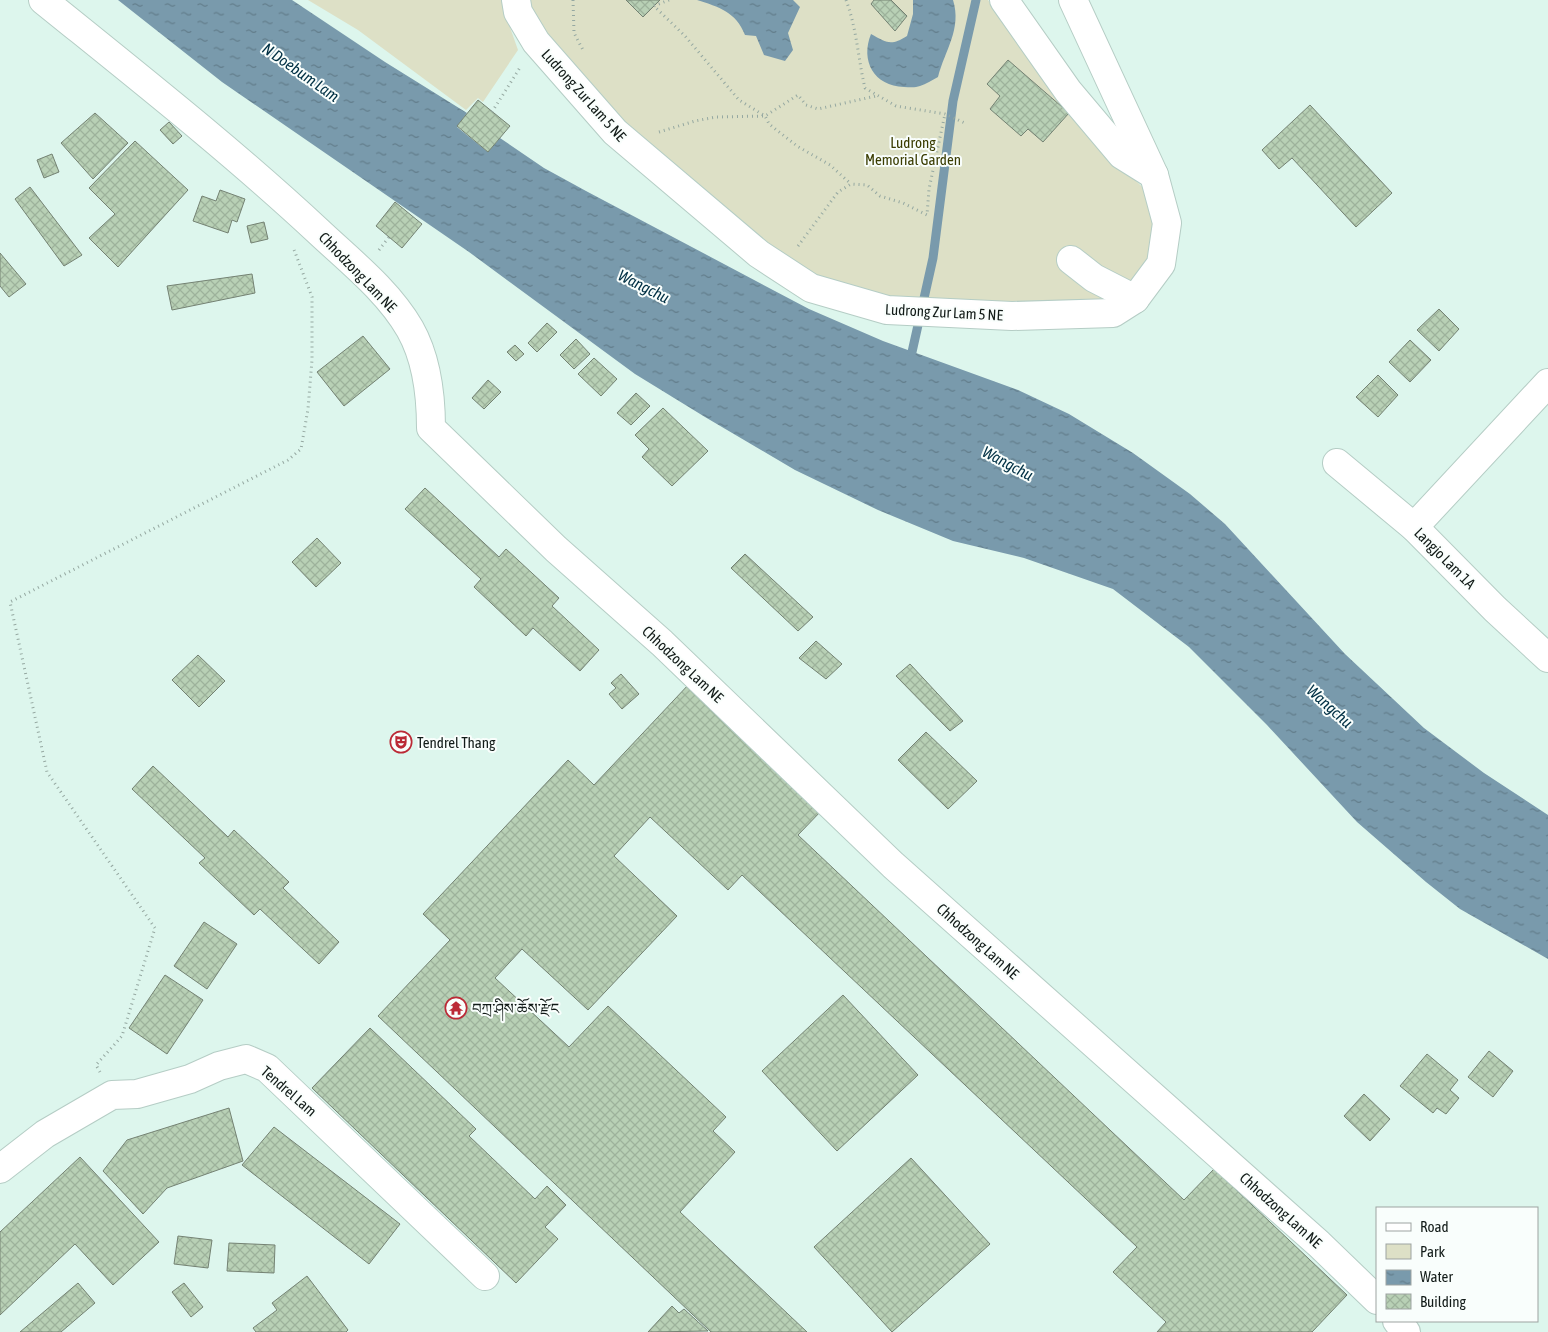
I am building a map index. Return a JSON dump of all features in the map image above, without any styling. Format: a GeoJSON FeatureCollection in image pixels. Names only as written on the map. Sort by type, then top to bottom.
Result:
{"type":"FeatureCollection","features":[{"type":"Feature","properties":{"kind":"street","name":"Chhodzong Lam NE"},"geometry":{"type":"LineString","coordinates":[[43,0],[266,183],[363,273],[391,303],[409,329],[420,351],[431,400],[431,428],[556,549],[662,643],[892,865],[1319,1244],[1376,1299]]}},
{"type":"Feature","properties":{"kind":"street","name":"Ludrong Zur Lam 5 NE"},"geometry":{"type":"LineString","coordinates":[[516,0],[518,12],[536,42],[615,132],[759,254],[811,288],[886,310],[1012,316],[1113,313],[1135,299],[1161,264],[1166,222],[1154,175],[1073,0]]}},
{"type":"Feature","properties":{"kind":"street"},"geometry":{"type":"LineString","coordinates":[[1004,0],[1068,91],[1122,155],[1154,175]]}},
{"type":"Feature","properties":{"kind":"street"},"geometry":{"type":"LineString","coordinates":[[1071,260],[1094,278],[1135,299]]}},
{"type":"Feature","properties":{"kind":"street"},"geometry":{"type":"LineString","coordinates":[[1414,527],[1548,383]]}},
{"type":"Feature","properties":{"kind":"street","name":"Langjo Lam 1A"},"geometry":{"type":"LineString","coordinates":[[1337,463],[1414,527],[1495,609],[1548,658]]}},
{"type":"Feature","properties":{"kind":"street","name":"Tendrel Lam"},"geometry":{"type":"LineString","coordinates":[[112,1094],[137,1094],[190,1079],[219,1066],[246,1059],[267,1068],[485,1276]]}},
{"type":"Feature","properties":{"kind":"street"},"geometry":{"type":"LineString","coordinates":[[0,1169],[45,1134],[112,1094]]}},
{"type":"Feature","properties":{"kind":"street"},"geometry":{"type":"LineString","coordinates":[[1398,1322],[1406,1332]]}},
{"type":"Feature","properties":{"kind":"path"},"geometry":{"type":"LineString","coordinates":[[573,0],[574,33],[582,47],[584,57]]}},
{"type":"Feature","properties":{"kind":"path"},"geometry":{"type":"LineString","coordinates":[[668,0],[654,6],[685,36],[739,100],[765,116],[769,124],[776,130],[797,146],[830,166],[851,184]]}},
{"type":"Feature","properties":{"kind":"path"},"geometry":{"type":"LineString","coordinates":[[846,0],[857,37],[858,62],[865,88],[896,106],[947,115],[967,124]]}},
{"type":"Feature","properties":{"kind":"path"},"geometry":{"type":"LineString","coordinates":[[492,112],[536,42]]}},
{"type":"Feature","properties":{"kind":"path"},"geometry":{"type":"LineString","coordinates":[[660,140],[654,133],[695,121],[741,115],[765,116],[798,95],[806,105],[818,110],[876,96]]}},
{"type":"Feature","properties":{"kind":"path"},"geometry":{"type":"LineString","coordinates":[[797,248],[838,192],[851,184],[867,185],[880,196],[903,203],[927,215],[929,189],[947,115]]}},
{"type":"Feature","properties":{"kind":"path"},"geometry":{"type":"LineString","coordinates":[[112,1094],[96,1064],[122,1036],[155,928],[47,772],[10,602],[288,460],[300,449],[307,416],[312,360],[312,297],[292,246]]}},
{"type":"Feature","properties":{"kind":"green space"},"geometry":{"type":"Polygon","coordinates":[[[308,0],[504,0],[506,16],[518,50],[483,102],[478,98],[466,110],[358,30],[308,0]]]}},
{"type":"Feature","properties":{"kind":"green space","name":"Ludrong Memorial Garden"},"geometry":{"type":"Polygon","coordinates":[[[525,0],[988,0],[1109,156],[1150,194],[1159,222],[1153,260],[1112,303],[1063,308],[887,300],[814,280],[766,253],[627,126],[548,40],[525,0]]]}},
{"type":"Feature","properties":{"kind":"water"},"geometry":{"type":"Polygon","coordinates":[[[118,0],[292,0],[385,62],[467,113],[457,127],[488,152],[500,138],[544,168],[809,309],[883,341],[1018,390],[1069,414],[1133,453],[1190,494],[1225,524],[1345,654],[1424,728],[1484,773],[1548,815],[1548,959],[1460,909],[1426,882],[1357,822],[1267,725],[1189,647],[1113,589],[1024,558],[953,541],[878,510],[795,470],[705,417],[635,374],[469,252],[222,82],[118,0]]]}},
{"type":"Feature","properties":{"kind":"water"},"geometry":{"type":"Polygon","coordinates":[[[697,0],[793,0],[800,7],[788,33],[793,50],[785,61],[764,55],[756,36],[745,35],[732,16],[719,8],[697,0]]]}},
{"type":"Feature","properties":{"kind":"water"},"geometry":{"type":"Polygon","coordinates":[[[913,0],[953,0],[955,11],[954,30],[938,77],[916,87],[894,86],[877,77],[872,70],[867,54],[868,44],[871,34],[889,42],[897,41],[907,36],[913,14],[913,0]]]}},
{"type":"Feature","properties":{"kind":"building"},"geometry":{"type":"Polygon","coordinates":[[[626,0],[660,0],[643,17],[626,0]]]}},
{"type":"Feature","properties":{"kind":"building"},"geometry":{"type":"Polygon","coordinates":[[[874,0],[891,0],[907,16],[895,31],[871,4],[874,0]]]}},
{"type":"Feature","properties":{"kind":"building"},"geometry":{"type":"Polygon","coordinates":[[[1008,60],[1069,113],[1043,142],[1028,129],[1021,136],[990,109],[1000,96],[987,84],[1008,60]]]}},
{"type":"Feature","properties":{"kind":"building"},"geometry":{"type":"Polygon","coordinates":[[[478,100],[510,126],[488,152],[457,126],[478,100]]]}},
{"type":"Feature","properties":{"kind":"building"},"geometry":{"type":"Polygon","coordinates":[[[1310,105],[1392,193],[1356,227],[1292,158],[1279,169],[1262,150],[1310,105]]]}},
{"type":"Feature","properties":{"kind":"building"},"geometry":{"type":"Polygon","coordinates":[[[95,113],[128,143],[93,179],[61,143],[95,113]]]}},
{"type":"Feature","properties":{"kind":"building"},"geometry":{"type":"Polygon","coordinates":[[[169,122],[182,136],[173,144],[160,130],[169,122]]]}},
{"type":"Feature","properties":{"kind":"building"},"geometry":{"type":"Polygon","coordinates":[[[135,141],[188,190],[118,267],[89,238],[115,214],[89,188],[135,141]]]}},
{"type":"Feature","properties":{"kind":"building"},"geometry":{"type":"Polygon","coordinates":[[[52,154],[59,172],[44,178],[37,160],[52,154]]]}},
{"type":"Feature","properties":{"kind":"building"},"geometry":{"type":"Polygon","coordinates":[[[30,187],[82,255],[64,266],[15,199],[30,187]]]}},
{"type":"Feature","properties":{"kind":"building"},"geometry":{"type":"Polygon","coordinates":[[[220,190],[245,199],[237,222],[232,220],[228,233],[193,221],[202,196],[216,201],[220,190]]]}},
{"type":"Feature","properties":{"kind":"building"},"geometry":{"type":"Polygon","coordinates":[[[395,202],[422,224],[402,248],[376,226],[395,202]]]}},
{"type":"Feature","properties":{"kind":"building"},"geometry":{"type":"Polygon","coordinates":[[[264,222],[268,239],[251,243],[247,226],[264,222]]]}},
{"type":"Feature","properties":{"kind":"building"},"geometry":{"type":"Polygon","coordinates":[[[0,253],[26,284],[9,297],[0,286],[0,253]]]}},
{"type":"Feature","properties":{"kind":"building"},"geometry":{"type":"Polygon","coordinates":[[[252,274],[255,293],[172,310],[167,286],[252,274]]]}},
{"type":"Feature","properties":{"kind":"building"},"geometry":{"type":"Polygon","coordinates":[[[1439,309],[1459,329],[1439,351],[1417,330],[1439,309]]]}},
{"type":"Feature","properties":{"kind":"building"},"geometry":{"type":"Polygon","coordinates":[[[547,323],[557,332],[537,352],[528,343],[547,323]]]}},
{"type":"Feature","properties":{"kind":"building"},"geometry":{"type":"Polygon","coordinates":[[[363,336],[390,369],[344,406],[317,372],[363,336]]]}},
{"type":"Feature","properties":{"kind":"building"},"geometry":{"type":"Polygon","coordinates":[[[576,339],[590,354],[574,369],[560,355],[576,339]]]}},
{"type":"Feature","properties":{"kind":"building"},"geometry":{"type":"Polygon","coordinates":[[[1410,340],[1431,360],[1410,382],[1389,362],[1410,340]]]}},
{"type":"Feature","properties":{"kind":"building"},"geometry":{"type":"Polygon","coordinates":[[[515,345],[524,354],[516,361],[507,352],[515,345]]]}},
{"type":"Feature","properties":{"kind":"building"},"geometry":{"type":"Polygon","coordinates":[[[594,358],[617,379],[601,396],[578,374],[594,358]]]}},
{"type":"Feature","properties":{"kind":"building"},"geometry":{"type":"Polygon","coordinates":[[[1378,375],[1398,395],[1378,417],[1356,397],[1378,375]]]}},
{"type":"Feature","properties":{"kind":"building"},"geometry":{"type":"Polygon","coordinates":[[[488,380],[501,392],[484,409],[472,398],[488,380]]]}},
{"type":"Feature","properties":{"kind":"building"},"geometry":{"type":"Polygon","coordinates":[[[636,393],[650,406],[631,425],[617,413],[636,393]]]}},
{"type":"Feature","properties":{"kind":"building"},"geometry":{"type":"Polygon","coordinates":[[[663,408],[708,451],[672,486],[642,457],[649,449],[635,435],[663,408]]]}},
{"type":"Feature","properties":{"kind":"building"},"geometry":{"type":"Polygon","coordinates":[[[425,488],[499,557],[506,549],[559,598],[552,606],[599,650],[580,671],[533,628],[526,636],[474,587],[481,579],[405,509],[425,488]]]}},
{"type":"Feature","properties":{"kind":"building"},"geometry":{"type":"Polygon","coordinates":[[[317,538],[341,563],[316,587],[292,562],[317,538]]]}},
{"type":"Feature","properties":{"kind":"building"},"geometry":{"type":"Polygon","coordinates":[[[745,554],[813,617],[798,631],[731,568],[745,554]]]}},
{"type":"Feature","properties":{"kind":"building"},"geometry":{"type":"Polygon","coordinates":[[[816,641],[842,664],[826,679],[799,658],[816,641]]]}},
{"type":"Feature","properties":{"kind":"building"},"geometry":{"type":"Polygon","coordinates":[[[198,655],[225,681],[199,707],[172,680],[198,655]]]}},
{"type":"Feature","properties":{"kind":"building"},"geometry":{"type":"Polygon","coordinates":[[[910,664],[963,721],[950,731],[896,676],[910,664]]]}},
{"type":"Feature","properties":{"kind":"building"},"geometry":{"type":"Polygon","coordinates":[[[621,674],[639,694],[622,709],[609,694],[616,688],[611,683],[621,674]]]}},
{"type":"Feature","properties":{"kind":"building","name":"བཀྲ་ཤིས་ཆོས་རྫོང"},"geometry":{"type":"Polygon","coordinates":[[[690,683],[823,809],[798,835],[1184,1200],[1214,1169],[1347,1295],[1312,1332],[1157,1332],[1166,1322],[1113,1272],[1137,1247],[742,875],[728,890],[650,817],[614,856],[677,916],[588,1010],[522,949],[495,978],[569,1047],[608,1006],[726,1117],[713,1131],[735,1152],[680,1212],[807,1332],[711,1332],[378,1016],[450,940],[423,914],[568,760],[594,785],[690,683]]]}},
{"type":"Feature","properties":{"kind":"building"},"geometry":{"type":"Polygon","coordinates":[[[926,732],[977,781],[948,809],[898,760],[926,732]]]}},
{"type":"Feature","properties":{"kind":"building"},"geometry":{"type":"Polygon","coordinates":[[[153,766],[228,837],[234,830],[289,882],[283,888],[339,942],[319,964],[260,909],[254,915],[199,863],[205,858],[132,789],[153,766]]]}},
{"type":"Feature","properties":{"kind":"building"},"geometry":{"type":"Polygon","coordinates":[[[204,922],[237,944],[207,989],[174,966],[204,922]]]}},
{"type":"Feature","properties":{"kind":"building"},"geometry":{"type":"Polygon","coordinates":[[[165,975],[203,1000],[167,1054],[129,1028],[165,975]]]}},
{"type":"Feature","properties":{"kind":"building"},"geometry":{"type":"Polygon","coordinates":[[[843,995],[918,1075],[837,1151],[762,1071],[843,995]]]}},
{"type":"Feature","properties":{"kind":"building"},"geometry":{"type":"Polygon","coordinates":[[[370,1028],[476,1129],[469,1136],[535,1199],[547,1186],[566,1205],[545,1227],[558,1239],[516,1283],[312,1088],[370,1028]]]}},
{"type":"Feature","properties":{"kind":"building"},"geometry":{"type":"Polygon","coordinates":[[[1489,1051],[1513,1071],[1493,1097],[1468,1077],[1489,1051]]]}},
{"type":"Feature","properties":{"kind":"building"},"geometry":{"type":"Polygon","coordinates":[[[1427,1054],[1458,1080],[1450,1090],[1459,1098],[1446,1114],[1437,1108],[1433,1113],[1400,1086],[1427,1054]]]}},
{"type":"Feature","properties":{"kind":"building"},"geometry":{"type":"Polygon","coordinates":[[[1364,1094],[1390,1119],[1370,1141],[1344,1116],[1364,1094]]]}},
{"type":"Feature","properties":{"kind":"building"},"geometry":{"type":"Polygon","coordinates":[[[229,1108],[243,1161],[167,1188],[143,1214],[103,1171],[127,1140],[229,1108]]]}},
{"type":"Feature","properties":{"kind":"building"},"geometry":{"type":"Polygon","coordinates":[[[274,1127],[400,1224],[369,1264],[242,1165],[274,1127]]]}},
{"type":"Feature","properties":{"kind":"building"},"geometry":{"type":"Polygon","coordinates":[[[80,1157],[159,1242],[113,1285],[75,1244],[0,1315],[0,1232],[80,1157]]]}},
{"type":"Feature","properties":{"kind":"building"},"geometry":{"type":"Polygon","coordinates":[[[911,1158],[990,1244],[892,1332],[814,1247],[911,1158]]]}},
{"type":"Feature","properties":{"kind":"building"},"geometry":{"type":"Polygon","coordinates":[[[178,1236],[212,1240],[208,1268],[174,1264],[178,1236]]]}},
{"type":"Feature","properties":{"kind":"building"},"geometry":{"type":"Polygon","coordinates":[[[229,1243],[275,1245],[274,1273],[227,1271],[229,1243]]]}},
{"type":"Feature","properties":{"kind":"building"},"geometry":{"type":"Polygon","coordinates":[[[307,1276],[348,1330],[346,1332],[256,1332],[253,1328],[277,1310],[272,1303],[307,1276]]]}},
{"type":"Feature","properties":{"kind":"building"},"geometry":{"type":"Polygon","coordinates":[[[78,1283],[95,1303],[61,1332],[20,1332],[78,1283]]]}},
{"type":"Feature","properties":{"kind":"building"},"geometry":{"type":"Polygon","coordinates":[[[184,1283],[203,1307],[191,1317],[172,1292],[184,1283]]]}},
{"type":"Feature","properties":{"kind":"building"},"geometry":{"type":"Polygon","coordinates":[[[672,1306],[679,1313],[684,1309],[708,1331],[648,1332],[672,1306]]]}},
{"type":"Feature","properties":{"kind":"waterway"},"geometry":{"type":"LineString","coordinates":[[912,352],[933,258],[953,101],[976,0]]}},
{"type":"Feature","properties":{"kind":"place","name":"Tendrel Thang"},"geometry":{"type":"Point","coordinates":[401,742]}},
{"type":"Feature","properties":{"kind":"place","name":"བཀྲ་ཤིས་ཆོས་རྫོང"},"geometry":{"type":"Point","coordinates":[456,1008]}},
{"type":"Feature","properties":{"kind":"water label","name":"N Doebum Lam"},"geometry":{"type":"Point","coordinates":[301,72]}},
{"type":"Feature","properties":{"kind":"water label","name":"Wangchu"},"geometry":{"type":"Point","coordinates":[644,286]}},
{"type":"Feature","properties":{"kind":"water label","name":"Wangchu"},"geometry":{"type":"Point","coordinates":[1008,463]}},
{"type":"Feature","properties":{"kind":"water label","name":"Wangchu"},"geometry":{"type":"Point","coordinates":[1330,706]}}]}
